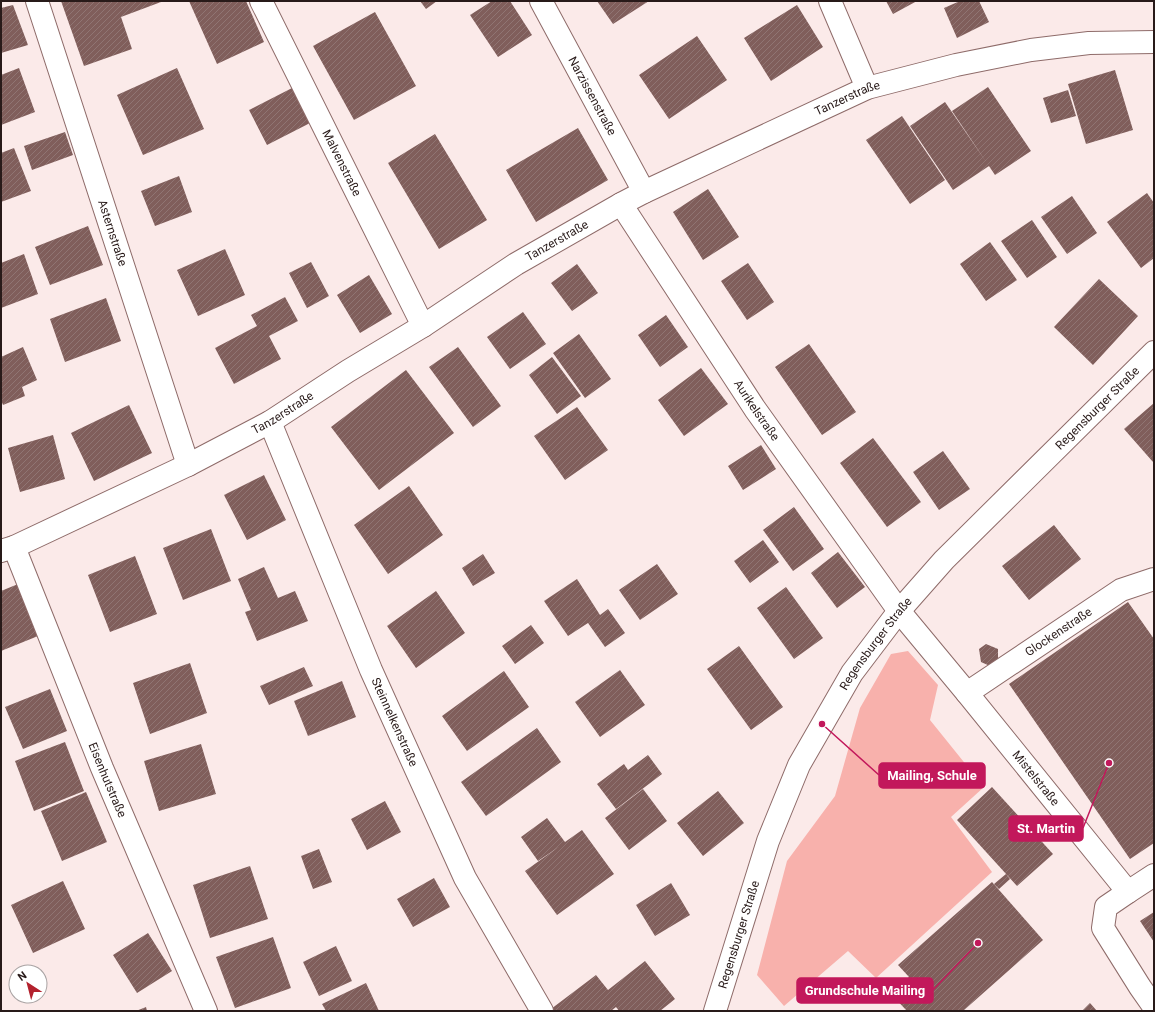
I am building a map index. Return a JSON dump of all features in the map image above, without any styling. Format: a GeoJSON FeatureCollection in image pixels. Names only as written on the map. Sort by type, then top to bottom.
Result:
{"type":"FeatureCollection","features":[{"type":"Feature","properties":{"kind":"street","name":"Asternstraße"},"geometry":{"type":"LineString","coordinates":[[37,1],[188,465]]}},
{"type":"Feature","properties":{"kind":"street","name":"Malvenstraße"},"geometry":{"type":"LineString","coordinates":[[261,1],[423,326]]}},
{"type":"Feature","properties":{"kind":"street","name":"Narzissenstraße"},"geometry":{"type":"LineString","coordinates":[[541,1],[644,192]]}},
{"type":"Feature","properties":{"kind":"street"},"geometry":{"type":"LineString","coordinates":[[830,1],[867,88]]}},
{"type":"Feature","properties":{"kind":"street","name":"Tanzerstraße"},"geometry":{"type":"LineString","coordinates":[[7,549],[188,465],[270,422],[348,371],[423,326],[516,264],[621,204],[867,88],[956,64],[1032,50],[1089,43],[1154,42]]}},
{"type":"Feature","properties":{"kind":"street","name":"Aurikelstraße"},"geometry":{"type":"LineString","coordinates":[[621,204],[756,409],[899,611]]}},
{"type":"Feature","properties":{"kind":"street","name":"Regensburger Straße"},"geometry":{"type":"LineString","coordinates":[[715,1011],[768,841],[799,765],[852,673],[899,611],[944,560],[1154,352]]}},
{"type":"Feature","properties":{"kind":"street","name":"Steinnelkenstraße"},"geometry":{"type":"LineString","coordinates":[[270,422],[371,670],[465,878],[534,1009]]}},
{"type":"Feature","properties":{"kind":"street","name":"Eisenhutstraße"},"geometry":{"type":"LineString","coordinates":[[7,549],[206,1011]]}},
{"type":"Feature","properties":{"kind":"street","name":"Glockenstraße"},"geometry":{"type":"LineString","coordinates":[[967,693],[1121,590],[1154,579]]}},
{"type":"Feature","properties":{"kind":"street","name":"Mistelstraße"},"geometry":{"type":"LineString","coordinates":[[899,611],[1128,892]]}},
{"type":"Feature","properties":{"kind":"street"},"geometry":{"type":"LineString","coordinates":[[1154,874],[1106,906],[1103,928],[1154,1007]]}},
{"type":"Feature","properties":{"kind":"shaded area"},"geometry":{"type":"Polygon","coordinates":[[[908,651],[938,685],[930,720],[984,787],[951,817],[992,872],[876,978],[848,951],[784,1006],[757,975],[787,861],[835,796],[860,708],[891,654],[908,651]]]}},
{"type":"Feature","properties":{"kind":"building"},"geometry":{"type":"Polygon","coordinates":[[[61,1],[161,2],[121,17],[132,49],[84,66],[61,1]]]}},
{"type":"Feature","properties":{"kind":"building"},"geometry":{"type":"Polygon","coordinates":[[[189,1],[246,1],[264,42],[217,64],[189,1]]]}},
{"type":"Feature","properties":{"kind":"building"},"geometry":{"type":"Polygon","coordinates":[[[420,1],[437,1],[426,9],[420,1]]]}},
{"type":"Feature","properties":{"kind":"building"},"geometry":{"type":"Polygon","coordinates":[[[492,1],[510,1],[532,35],[498,57],[470,15],[492,1]]]}},
{"type":"Feature","properties":{"kind":"building"},"geometry":{"type":"Polygon","coordinates":[[[597,1],[649,1],[613,24],[597,1]]]}},
{"type":"Feature","properties":{"kind":"building"},"geometry":{"type":"Polygon","coordinates":[[[886,1],[917,1],[893,14],[886,1]]]}},
{"type":"Feature","properties":{"kind":"building"},"geometry":{"type":"Polygon","coordinates":[[[960,1],[979,1],[989,22],[957,38],[944,8],[960,1]]]}},
{"type":"Feature","properties":{"kind":"building"},"geometry":{"type":"Polygon","coordinates":[[[13,5],[28,45],[1,53],[1,8],[13,5]]]}},
{"type":"Feature","properties":{"kind":"building"},"geometry":{"type":"Polygon","coordinates":[[[797,5],[823,47],[771,81],[744,38],[797,5]]]}},
{"type":"Feature","properties":{"kind":"building"},"geometry":{"type":"Polygon","coordinates":[[[375,12],[416,86],[354,120],[313,46],[375,12]]]}},
{"type":"Feature","properties":{"kind":"building"},"geometry":{"type":"Polygon","coordinates":[[[697,36],[727,80],[669,119],[639,75],[697,36]]]}},
{"type":"Feature","properties":{"kind":"building"},"geometry":{"type":"Polygon","coordinates":[[[19,68],[35,112],[1,125],[1,75],[19,68]]]}},
{"type":"Feature","properties":{"kind":"building"},"geometry":{"type":"Polygon","coordinates":[[[177,68],[204,129],[143,155],[117,95],[177,68]]]}},
{"type":"Feature","properties":{"kind":"building"},"geometry":{"type":"Polygon","coordinates":[[[1115,70],[1133,130],[1086,144],[1068,84],[1115,70]]]}},
{"type":"Feature","properties":{"kind":"building"},"geometry":{"type":"Polygon","coordinates":[[[294,87],[312,122],[267,145],[249,110],[294,87]]]}},
{"type":"Feature","properties":{"kind":"building"},"geometry":{"type":"Polygon","coordinates":[[[988,87],[1031,151],[995,175],[952,111],[988,87]]]}},
{"type":"Feature","properties":{"kind":"building"},"geometry":{"type":"Polygon","coordinates":[[[1068,90],[1076,116],[1051,123],[1043,98],[1068,90]]]}},
{"type":"Feature","properties":{"kind":"building"},"geometry":{"type":"Polygon","coordinates":[[[945,102],[989,166],[953,190],[910,126],[945,102]]]}},
{"type":"Feature","properties":{"kind":"building"},"geometry":{"type":"Polygon","coordinates":[[[902,116],[945,180],[910,204],[866,140],[902,116]]]}},
{"type":"Feature","properties":{"kind":"building"},"geometry":{"type":"Polygon","coordinates":[[[578,128],[608,180],[536,222],[506,170],[578,128]]]}},
{"type":"Feature","properties":{"kind":"building"},"geometry":{"type":"Polygon","coordinates":[[[65,132],[73,155],[32,170],[24,146],[65,132]]]}},
{"type":"Feature","properties":{"kind":"building"},"geometry":{"type":"Polygon","coordinates":[[[435,134],[487,220],[439,249],[388,163],[435,134]]]}},
{"type":"Feature","properties":{"kind":"building"},"geometry":{"type":"Polygon","coordinates":[[[14,148],[31,191],[1,202],[1,153],[14,148]]]}},
{"type":"Feature","properties":{"kind":"building"},"geometry":{"type":"Polygon","coordinates":[[[179,176],[192,212],[155,226],[141,191],[179,176]]]}},
{"type":"Feature","properties":{"kind":"building"},"geometry":{"type":"Polygon","coordinates":[[[708,189],[739,237],[703,260],[673,212],[708,189]]]}},
{"type":"Feature","properties":{"kind":"building"},"geometry":{"type":"Polygon","coordinates":[[[1147,193],[1154,203],[1154,258],[1141,268],[1107,222],[1147,193]]]}},
{"type":"Feature","properties":{"kind":"building"},"geometry":{"type":"Polygon","coordinates":[[[1072,196],[1097,233],[1067,254],[1041,217],[1072,196]]]}},
{"type":"Feature","properties":{"kind":"building"},"geometry":{"type":"Polygon","coordinates":[[[1032,220],[1057,257],[1027,278],[1001,241],[1032,220]]]}},
{"type":"Feature","properties":{"kind":"building"},"geometry":{"type":"Polygon","coordinates":[[[88,226],[103,265],[50,285],[35,247],[88,226]]]}},
{"type":"Feature","properties":{"kind":"building"},"geometry":{"type":"Polygon","coordinates":[[[990,242],[1017,280],[986,301],[960,264],[990,242]]]}},
{"type":"Feature","properties":{"kind":"building"},"geometry":{"type":"Polygon","coordinates":[[[225,249],[245,295],[198,316],[177,270],[225,249]]]}},
{"type":"Feature","properties":{"kind":"building"},"geometry":{"type":"Polygon","coordinates":[[[24,254],[38,294],[1,308],[1,263],[24,254]]]}},
{"type":"Feature","properties":{"kind":"building"},"geometry":{"type":"Polygon","coordinates":[[[311,262],[329,296],[307,308],[289,273],[311,262]]]}},
{"type":"Feature","properties":{"kind":"building"},"geometry":{"type":"Polygon","coordinates":[[[748,263],[774,302],[747,320],[721,281],[748,263]]]}},
{"type":"Feature","properties":{"kind":"building"},"geometry":{"type":"Polygon","coordinates":[[[577,264],[598,293],[572,311],[551,283],[577,264]]]}},
{"type":"Feature","properties":{"kind":"building"},"geometry":{"type":"Polygon","coordinates":[[[369,275],[392,314],[360,333],[337,295],[369,275]]]}},
{"type":"Feature","properties":{"kind":"building"},"geometry":{"type":"Polygon","coordinates":[[[1099,279],[1138,316],[1093,365],[1054,327],[1099,279]]]}},
{"type":"Feature","properties":{"kind":"building"},"geometry":{"type":"Polygon","coordinates":[[[285,297],[298,321],[269,336],[281,359],[234,384],[215,348],[257,326],[251,315],[285,297]]]}},
{"type":"Feature","properties":{"kind":"building"},"geometry":{"type":"Polygon","coordinates":[[[106,298],[121,341],[65,362],[50,319],[106,298]]]}},
{"type":"Feature","properties":{"kind":"building"},"geometry":{"type":"Polygon","coordinates":[[[523,312],[546,344],[510,369],[487,337],[523,312]]]}},
{"type":"Feature","properties":{"kind":"building"},"geometry":{"type":"Polygon","coordinates":[[[666,315],[688,347],[660,367],[638,335],[666,315]]]}},
{"type":"Feature","properties":{"kind":"building"},"geometry":{"type":"Polygon","coordinates":[[[579,334],[611,379],[585,398],[553,353],[579,334]]]}},
{"type":"Feature","properties":{"kind":"building"},"geometry":{"type":"Polygon","coordinates":[[[809,344],[856,412],[822,435],[775,367],[809,344]]]}},
{"type":"Feature","properties":{"kind":"building"},"geometry":{"type":"Polygon","coordinates":[[[23,347],[37,380],[22,387],[25,396],[3,405],[1,400],[1,357],[23,347]]]}},
{"type":"Feature","properties":{"kind":"building"},"geometry":{"type":"Polygon","coordinates":[[[458,347],[501,406],[473,427],[429,367],[458,347]]]}},
{"type":"Feature","properties":{"kind":"building"},"geometry":{"type":"Polygon","coordinates":[[[552,357],[581,396],[557,414],[529,375],[552,357]]]}},
{"type":"Feature","properties":{"kind":"building"},"geometry":{"type":"Polygon","coordinates":[[[701,368],[728,404],[684,436],[658,400],[701,368]]]}},
{"type":"Feature","properties":{"kind":"building"},"geometry":{"type":"Polygon","coordinates":[[[406,370],[454,433],[379,490],[331,427],[406,370]]]}},
{"type":"Feature","properties":{"kind":"building"},"geometry":{"type":"Polygon","coordinates":[[[1154,403],[1154,461],[1153,462],[1124,429],[1154,403]]]}},
{"type":"Feature","properties":{"kind":"building"},"geometry":{"type":"Polygon","coordinates":[[[129,405],[152,453],[94,481],[71,433],[129,405]]]}},
{"type":"Feature","properties":{"kind":"building"},"geometry":{"type":"Polygon","coordinates":[[[577,407],[608,450],[565,480],[534,436],[577,407]]]}},
{"type":"Feature","properties":{"kind":"building"},"geometry":{"type":"Polygon","coordinates":[[[53,435],[65,479],[20,492],[8,448],[53,435]]]}},
{"type":"Feature","properties":{"kind":"building"},"geometry":{"type":"Polygon","coordinates":[[[873,438],[921,502],[887,527],[840,463],[873,438]]]}},
{"type":"Feature","properties":{"kind":"building"},"geometry":{"type":"Polygon","coordinates":[[[761,445],[776,469],[743,490],[728,466],[761,445]]]}},
{"type":"Feature","properties":{"kind":"building"},"geometry":{"type":"Polygon","coordinates":[[[943,451],[970,489],[939,510],[913,472],[943,451]]]}},
{"type":"Feature","properties":{"kind":"building"},"geometry":{"type":"Polygon","coordinates":[[[264,475],[286,520],[247,540],[224,495],[264,475]]]}},
{"type":"Feature","properties":{"kind":"building"},"geometry":{"type":"Polygon","coordinates":[[[409,486],[443,535],[388,574],[354,525],[409,486]]]}},
{"type":"Feature","properties":{"kind":"building"},"geometry":{"type":"Polygon","coordinates":[[[794,507],[824,549],[793,571],[763,530],[794,507]]]}},
{"type":"Feature","properties":{"kind":"building"},"geometry":{"type":"Polygon","coordinates":[[[1054,525],[1081,559],[1029,600],[1002,566],[1054,525]]]}},
{"type":"Feature","properties":{"kind":"building"},"geometry":{"type":"Polygon","coordinates":[[[211,529],[231,581],[183,600],[163,548],[211,529]]]}},
{"type":"Feature","properties":{"kind":"building"},"geometry":{"type":"Polygon","coordinates":[[[763,540],[779,562],[750,583],[734,561],[763,540]]]}},
{"type":"Feature","properties":{"kind":"building"},"geometry":{"type":"Polygon","coordinates":[[[838,552],[865,587],[837,608],[811,573],[838,552]]]}},
{"type":"Feature","properties":{"kind":"building"},"geometry":{"type":"Polygon","coordinates":[[[483,554],[495,573],[473,586],[462,568],[483,554]]]}},
{"type":"Feature","properties":{"kind":"building"},"geometry":{"type":"Polygon","coordinates":[[[135,556],[157,614],[110,632],[88,575],[135,556]]]}},
{"type":"Feature","properties":{"kind":"building"},"geometry":{"type":"Polygon","coordinates":[[[657,564],[678,594],[640,620],[619,590],[657,564]]]}},
{"type":"Feature","properties":{"kind":"building"},"geometry":{"type":"Polygon","coordinates":[[[264,567],[278,598],[295,591],[308,621],[257,641],[245,612],[251,610],[238,579],[264,567]]]}},
{"type":"Feature","properties":{"kind":"building"},"geometry":{"type":"Polygon","coordinates":[[[577,579],[600,615],[608,609],[625,633],[605,647],[588,623],[568,636],[544,601],[577,579]]]}},
{"type":"Feature","properties":{"kind":"building"},"geometry":{"type":"Polygon","coordinates":[[[23,582],[43,634],[1,651],[1,591],[23,582]]]}},
{"type":"Feature","properties":{"kind":"building"},"geometry":{"type":"Polygon","coordinates":[[[786,587],[823,638],[794,659],[757,608],[786,587]]]}},
{"type":"Feature","properties":{"kind":"building"},"geometry":{"type":"Polygon","coordinates":[[[436,591],[465,633],[416,668],[387,626],[436,591]]]}},
{"type":"Feature","properties":{"kind":"building"},"geometry":{"type":"Polygon","coordinates":[[[1128,602],[1154,639],[1154,843],[1130,859],[1009,684],[1128,602]]]}},
{"type":"Feature","properties":{"kind":"building"},"geometry":{"type":"Polygon","coordinates":[[[531,625],[544,643],[515,664],[502,646],[531,625]]]}},
{"type":"Feature","properties":{"kind":"building"},"geometry":{"type":"Polygon","coordinates":[[[986,644],[998,649],[998,660],[990,666],[981,662],[979,649],[986,644]]]}},
{"type":"Feature","properties":{"kind":"building"},"geometry":{"type":"Polygon","coordinates":[[[739,646],[783,707],[751,730],[707,669],[739,646]]]}},
{"type":"Feature","properties":{"kind":"building"},"geometry":{"type":"Polygon","coordinates":[[[190,663],[207,713],[150,734],[133,683],[190,663]]]}},
{"type":"Feature","properties":{"kind":"building"},"geometry":{"type":"Polygon","coordinates":[[[304,667],[313,686],[269,705],[260,686],[304,667]]]}},
{"type":"Feature","properties":{"kind":"building"},"geometry":{"type":"Polygon","coordinates":[[[620,670],[645,705],[600,737],[575,702],[620,670]]]}},
{"type":"Feature","properties":{"kind":"building"},"geometry":{"type":"Polygon","coordinates":[[[504,671],[529,707],[467,751],[442,716],[504,671]]]}},
{"type":"Feature","properties":{"kind":"building"},"geometry":{"type":"Polygon","coordinates":[[[342,681],[356,717],[308,736],[294,701],[342,681]]]}},
{"type":"Feature","properties":{"kind":"building"},"geometry":{"type":"Polygon","coordinates":[[[50,689],[67,731],[23,749],[5,707],[50,689]]]}},
{"type":"Feature","properties":{"kind":"building"},"geometry":{"type":"Polygon","coordinates":[[[537,728],[561,762],[486,816],[461,782],[537,728]]]}},
{"type":"Feature","properties":{"kind":"building"},"geometry":{"type":"Polygon","coordinates":[[[65,742],[84,791],[34,811],[15,761],[65,742]]]}},
{"type":"Feature","properties":{"kind":"building"},"geometry":{"type":"Polygon","coordinates":[[[201,744],[216,794],[159,811],[144,761],[201,744]]]}},
{"type":"Feature","properties":{"kind":"building"},"geometry":{"type":"Polygon","coordinates":[[[648,755],[662,774],[616,809],[597,784],[624,764],[628,770],[648,755]]]}},
{"type":"Feature","properties":{"kind":"building"},"geometry":{"type":"Polygon","coordinates":[[[992,787],[1053,854],[1017,886],[957,820],[992,787]]]}},
{"type":"Feature","properties":{"kind":"building"},"geometry":{"type":"Polygon","coordinates":[[[643,789],[667,821],[629,850],[605,818],[643,789]]]}},
{"type":"Feature","properties":{"kind":"building"},"geometry":{"type":"Polygon","coordinates":[[[718,791],[744,823],[703,856],[677,823],[718,791]]]}},
{"type":"Feature","properties":{"kind":"building"},"geometry":{"type":"Polygon","coordinates":[[[86,792],[107,842],[62,861],[41,811],[86,792]]]}},
{"type":"Feature","properties":{"kind":"building"},"geometry":{"type":"Polygon","coordinates":[[[385,801],[401,832],[367,850],[351,819],[385,801]]]}},
{"type":"Feature","properties":{"kind":"building"},"geometry":{"type":"Polygon","coordinates":[[[547,818],[565,842],[582,830],[614,874],[557,915],[525,871],[560,846],[538,861],[521,837],[547,818]]]}},
{"type":"Feature","properties":{"kind":"building"},"geometry":{"type":"Polygon","coordinates":[[[319,849],[332,882],[313,889],[301,856],[319,849]]]}},
{"type":"Feature","properties":{"kind":"building"},"geometry":{"type":"Polygon","coordinates":[[[250,866],[268,919],[210,938],[193,885],[250,866]]]}},
{"type":"Feature","properties":{"kind":"building"},"geometry":{"type":"Polygon","coordinates":[[[1006,874],[1010,879],[999,889],[994,884],[1006,874]]]}},
{"type":"Feature","properties":{"kind":"building"},"geometry":{"type":"Polygon","coordinates":[[[434,878],[450,907],[413,927],[397,899],[434,878]]]}},
{"type":"Feature","properties":{"kind":"building"},"geometry":{"type":"Polygon","coordinates":[[[63,881],[85,929],[33,953],[11,905],[63,881]]]}},
{"type":"Feature","properties":{"kind":"building"},"geometry":{"type":"Polygon","coordinates":[[[992,882],[1043,940],[963,1011],[907,1011],[891,994],[909,977],[898,965],[992,882]]]}},
{"type":"Feature","properties":{"kind":"building"},"geometry":{"type":"Polygon","coordinates":[[[671,883],[690,915],[655,936],[636,905],[671,883]]]}},
{"type":"Feature","properties":{"kind":"building"},"geometry":{"type":"Polygon","coordinates":[[[1154,912],[1154,942],[1140,921],[1154,912]]]}},
{"type":"Feature","properties":{"kind":"building"},"geometry":{"type":"Polygon","coordinates":[[[148,933],[172,971],[137,993],[113,955],[148,933]]]}},
{"type":"Feature","properties":{"kind":"building"},"geometry":{"type":"Polygon","coordinates":[[[273,937],[291,988],[235,1008],[216,957],[273,937]]]}},
{"type":"Feature","properties":{"kind":"building"},"geometry":{"type":"Polygon","coordinates":[[[336,946],[352,981],[319,996],[303,962],[336,946]]]}},
{"type":"Feature","properties":{"kind":"building"},"geometry":{"type":"Polygon","coordinates":[[[645,961],[675,999],[660,1011],[619,1011],[616,1007],[611,1011],[553,1011],[551,1009],[596,975],[608,990],[645,961]]]}},
{"type":"Feature","properties":{"kind":"building"},"geometry":{"type":"Polygon","coordinates":[[[366,983],[379,1011],[326,1011],[322,1004],[366,983]]]}},
{"type":"Feature","properties":{"kind":"building"},"geometry":{"type":"Polygon","coordinates":[[[1090,1003],[1097,1011],[1082,1011],[1090,1003]]]}},
{"type":"Feature","properties":{"kind":"building"},"geometry":{"type":"Polygon","coordinates":[[[146,1007],[147,1011],[136,1011],[146,1007]]]}},
{"type":"Feature","properties":{"kind":"place","name":"Mailing, Schule"},"geometry":{"type":"Point","coordinates":[822,724]}},
{"type":"Feature","properties":{"kind":"place","name":"St. Martin"},"geometry":{"type":"Point","coordinates":[1109,763]}},
{"type":"Feature","properties":{"kind":"place","name":"Grundschule Mailing"},"geometry":{"type":"Point","coordinates":[978,943]}}]}
